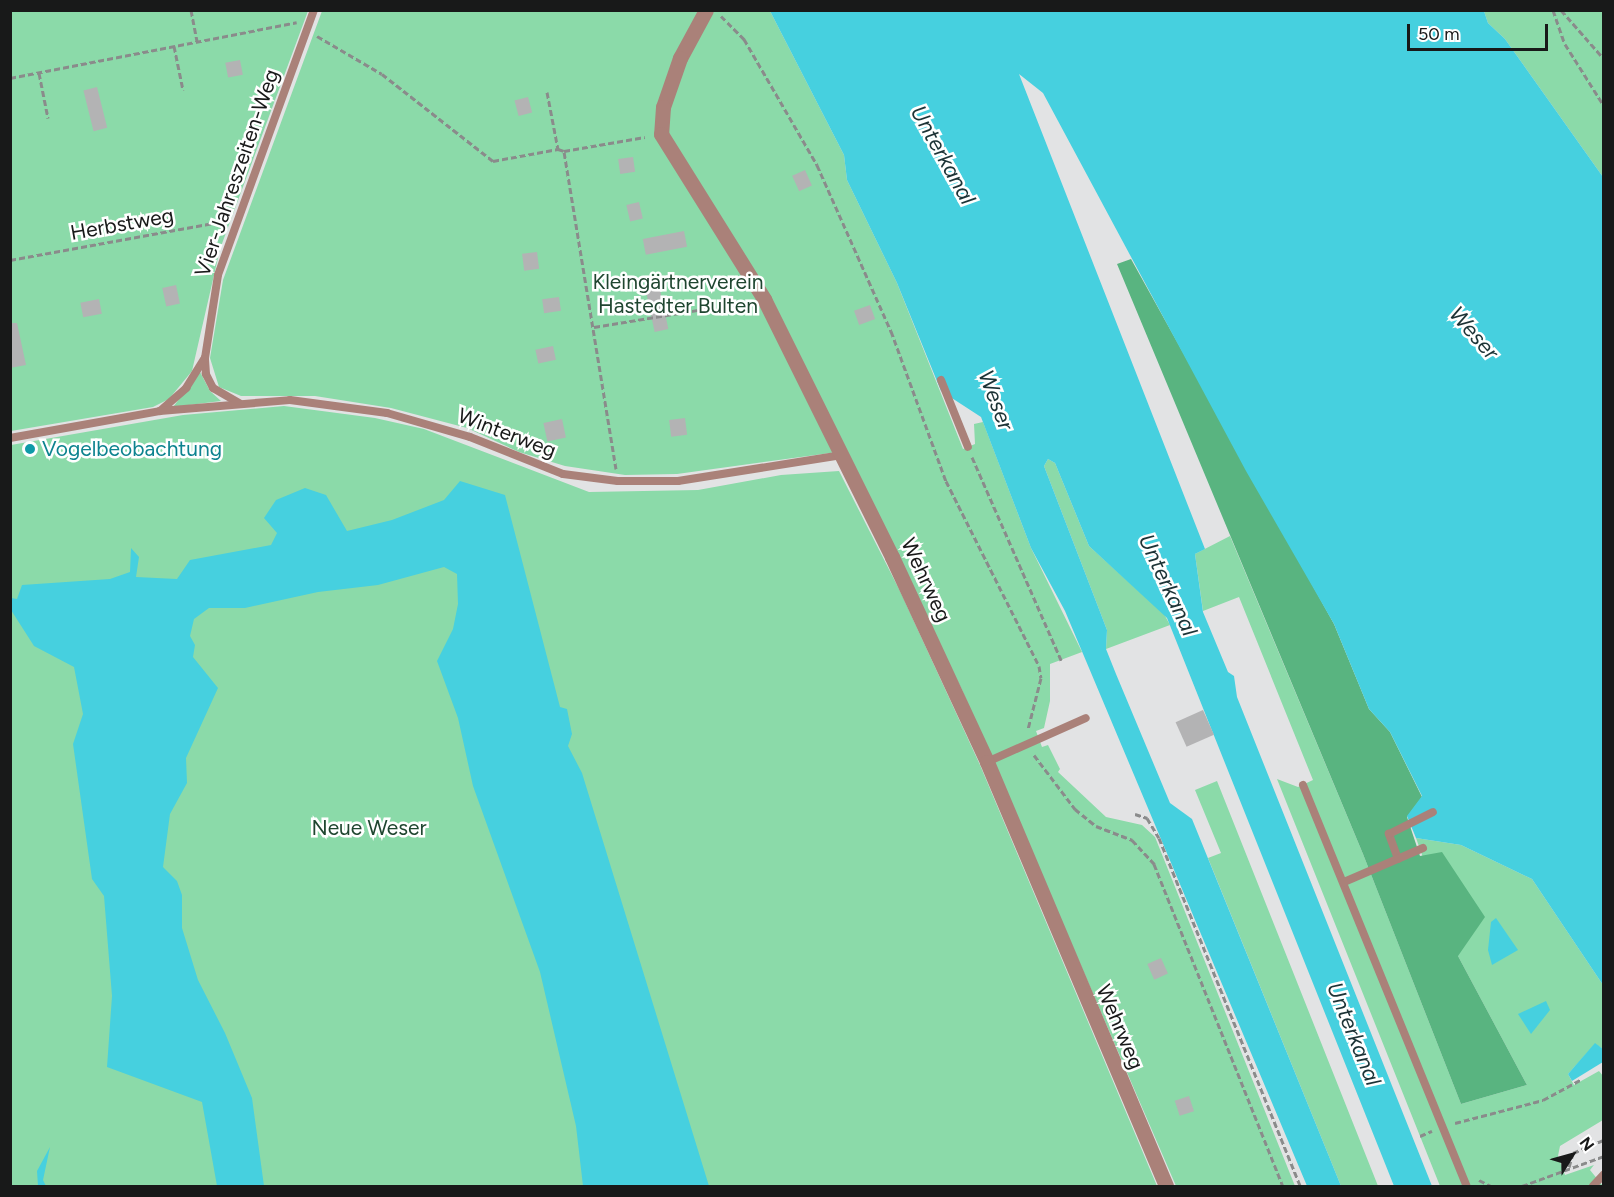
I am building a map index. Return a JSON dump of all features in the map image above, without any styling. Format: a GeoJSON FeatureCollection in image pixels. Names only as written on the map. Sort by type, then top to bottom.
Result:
{"type":"FeatureCollection","features":[{"type":"Feature","properties":{"kind":"street"},"geometry":{"type":"LineString","coordinates":[[661,134],[663,107],[680,58],[706,10]]}},
{"type":"Feature","properties":{"kind":"street","name":"Wehrweg"},"geometry":{"type":"LineString","coordinates":[[661,134],[764,299],[842,455],[987,762],[1166,1186]]}},
{"type":"Feature","properties":{"kind":"lane","name":"Vier-Jahreszeiten-Weg"},"geometry":{"type":"LineString","coordinates":[[240,404],[213,388],[206,374],[205,358],[218,275],[313,15]]}},
{"type":"Feature","properties":{"kind":"lane"},"geometry":{"type":"LineString","coordinates":[[160,411],[186,388],[205,358]]}},
{"type":"Feature","properties":{"kind":"lane"},"geometry":{"type":"LineString","coordinates":[[941,380],[968,447]]}},
{"type":"Feature","properties":{"kind":"lane","name":"Winterweg"},"geometry":{"type":"LineString","coordinates":[[10,438],[160,411],[290,400],[387,413],[470,437],[563,474],[618,481],[678,481],[842,455]]}},
{"type":"Feature","properties":{"kind":"lane"},"geometry":{"type":"LineString","coordinates":[[987,762],[1086,718]]}},
{"type":"Feature","properties":{"kind":"lane"},"geometry":{"type":"LineString","coordinates":[[1303,785],[1467,1186]]}},
{"type":"Feature","properties":{"kind":"lane"},"geometry":{"type":"LineString","coordinates":[[1398,859],[1389,834],[1433,812]]}},
{"type":"Feature","properties":{"kind":"lane"},"geometry":{"type":"LineString","coordinates":[[1344,882],[1424,848]]}},
{"type":"Feature","properties":{"kind":"lane"},"geometry":{"type":"LineString","coordinates":[[1593,1186],[1604,1174]]}},
{"type":"Feature","properties":{"kind":"path"},"geometry":{"type":"LineString","coordinates":[[191,10],[197,41]]}},
{"type":"Feature","properties":{"kind":"path"},"geometry":{"type":"LineString","coordinates":[[714,10],[744,39],[817,165],[891,331],[946,481],[1039,666],[1041,678],[1028,744],[1047,776],[1075,809],[1096,826],[1132,840],[1154,864],[1283,1186]]}},
{"type":"Feature","properties":{"kind":"path"},"geometry":{"type":"LineString","coordinates":[[1553,10],[1565,44],[1604,106]]}},
{"type":"Feature","properties":{"kind":"path"},"geometry":{"type":"LineString","coordinates":[[1561,10],[1604,59]]}},
{"type":"Feature","properties":{"kind":"path"},"geometry":{"type":"LineString","coordinates":[[10,78],[174,46],[313,15]]}},
{"type":"Feature","properties":{"kind":"path"},"geometry":{"type":"LineString","coordinates":[[307,31],[382,74],[493,161],[558,149],[564,152],[661,134]]}},
{"type":"Feature","properties":{"kind":"path"},"geometry":{"type":"LineString","coordinates":[[174,46],[183,90]]}},
{"type":"Feature","properties":{"kind":"path"},"geometry":{"type":"LineString","coordinates":[[39,72],[48,118]]}},
{"type":"Feature","properties":{"kind":"path"},"geometry":{"type":"LineString","coordinates":[[547,92],[558,149]]}},
{"type":"Feature","properties":{"kind":"path"},"geometry":{"type":"LineString","coordinates":[[564,152],[618,481]]}},
{"type":"Feature","properties":{"kind":"path","name":"Herbstweg"},"geometry":{"type":"LineString","coordinates":[[10,260],[238,219]]}},
{"type":"Feature","properties":{"kind":"path"},"geometry":{"type":"LineString","coordinates":[[594,327],[764,299]]}},
{"type":"Feature","properties":{"kind":"path"},"geometry":{"type":"LineString","coordinates":[[968,447],[1061,660]]}},
{"type":"Feature","properties":{"kind":"path"},"geometry":{"type":"LineString","coordinates":[[1135,814],[1147,818],[1159,838],[1300,1186]]}},
{"type":"Feature","properties":{"kind":"path"},"geometry":{"type":"LineString","coordinates":[[1420,1136],[1443,1126],[1543,1100],[1582,1079]]}},
{"type":"Feature","properties":{"kind":"path"},"geometry":{"type":"LineString","coordinates":[[1569,1167],[1573,1153],[1604,1140]]}},
{"type":"Feature","properties":{"kind":"path"},"geometry":{"type":"LineString","coordinates":[[1522,1186],[1604,1156]]}},
{"type":"Feature","properties":{"kind":"green space"},"geometry":{"type":"Polygon","coordinates":[[[11,11],[308,11],[220,249],[192,371],[169,399],[153,407],[11,431],[11,11]]]}},
{"type":"Feature","properties":{"kind":"green space","name":"Kleingärtnerverein Hastedter Bulten"},"geometry":{"type":"Polygon","coordinates":[[[322,11],[770,11],[844,155],[847,180],[897,283],[963,449],[975,444],[974,424],[983,422],[1031,548],[1082,652],[1050,664],[1050,701],[1044,728],[1036,731],[1042,747],[1048,745],[1060,769],[1058,772],[1106,817],[1142,825],[1155,837],[1295,1186],[1176,1186],[962,690],[845,451],[677,474],[625,475],[565,466],[519,452],[467,428],[391,408],[315,396],[241,396],[219,387],[210,358],[223,280],[322,11]]]}},
{"type":"Feature","properties":{"kind":"green space"},"geometry":{"type":"Polygon","coordinates":[[[1484,11],[1603,11],[1603,177],[1505,39],[1488,23],[1484,11]]]}},
{"type":"Feature","properties":{"kind":"green space"},"geometry":{"type":"Polygon","coordinates":[[[1131,259],[1334,624],[1369,709],[1390,732],[1422,797],[1407,817],[1420,856],[1442,852],[1485,917],[1458,956],[1527,1085],[1461,1104],[1363,854],[1117,264],[1131,259]]]}},
{"type":"Feature","properties":{"kind":"green space"},"geometry":{"type":"Polygon","coordinates":[[[200,372],[210,391],[221,401],[173,407],[200,372]]]}},
{"type":"Feature","properties":{"kind":"green space","name":"Neue Weser"},"geometry":{"type":"Polygon","coordinates":[[[284,406],[375,418],[424,429],[589,492],[698,490],[781,475],[839,471],[900,591],[980,765],[1157,1186],[11,1186],[11,445],[183,415],[284,406]]]}},
{"type":"Feature","properties":{"kind":"green space"},"geometry":{"type":"Polygon","coordinates":[[[1048,459],[1055,463],[1089,546],[1164,614],[1170,625],[1106,649],[1107,630],[1044,466],[1048,459]]]}},
{"type":"Feature","properties":{"kind":"green space"},"geometry":{"type":"Polygon","coordinates":[[[1230,536],[1363,854],[1461,1104],[1527,1085],[1458,956],[1416,838],[1461,845],[1532,879],[1603,985],[1603,1049],[1595,1044],[1568,1074],[1574,1085],[1599,1071],[1603,1076],[1603,1120],[1560,1146],[1558,1156],[1565,1175],[1594,1165],[1590,1170],[1603,1186],[1440,1186],[1277,779],[1298,787],[1313,780],[1239,597],[1203,611],[1195,554],[1230,536]]]}},
{"type":"Feature","properties":{"kind":"green space"},"geometry":{"type":"Polygon","coordinates":[[[1217,781],[1378,1186],[1341,1186],[1208,858],[1221,853],[1195,790],[1217,781]]]}},
{"type":"Feature","properties":{"kind":"water"},"geometry":{"type":"Polygon","coordinates":[[[770,11],[1484,11],[1488,23],[1505,39],[1603,177],[1603,985],[1532,879],[1461,845],[1416,838],[1407,816],[1422,796],[1390,732],[1369,709],[1334,624],[1246,471],[1043,93],[1019,74],[1205,549],[1195,554],[1203,612],[1228,672],[1234,676],[1237,697],[1432,1186],[1394,1186],[1167,618],[1089,546],[1055,463],[1048,459],[1044,466],[1107,630],[1106,649],[1116,674],[1170,803],[1192,819],[1341,1186],[1307,1186],[1065,611],[1031,548],[981,417],[941,391],[897,283],[847,180],[844,155],[770,11]]]}},
{"type":"Feature","properties":{"kind":"water","name":"Neue Weser"},"geometry":{"type":"Polygon","coordinates":[[[460,481],[505,495],[560,707],[567,709],[572,734],[568,746],[582,773],[709,1186],[583,1186],[576,1126],[540,972],[473,786],[458,718],[437,661],[453,629],[458,604],[457,574],[444,567],[378,585],[318,592],[245,608],[209,608],[194,619],[190,636],[195,645],[193,657],[218,688],[186,758],[187,783],[170,814],[163,867],[177,881],[182,895],[182,928],[198,980],[225,1033],[252,1098],[264,1186],[217,1186],[202,1102],[107,1067],[112,996],[104,896],[92,879],[73,744],[83,714],[74,667],[34,646],[11,610],[11,598],[17,599],[22,585],[110,579],[130,572],[131,548],[139,557],[136,577],[177,579],[190,560],[271,545],[277,533],[264,518],[276,500],[305,488],[326,495],[347,531],[392,520],[444,500],[460,481]]]}},
{"type":"Feature","properties":{"kind":"water"},"geometry":{"type":"Polygon","coordinates":[[[1496,918],[1518,950],[1492,965],[1488,950],[1491,922],[1496,918]]]}},
{"type":"Feature","properties":{"kind":"water"},"geometry":{"type":"Polygon","coordinates":[[[1546,1001],[1550,1010],[1531,1034],[1518,1014],[1546,1001]]]}},
{"type":"Feature","properties":{"kind":"water"},"geometry":{"type":"Polygon","coordinates":[[[1595,1043],[1603,1049],[1603,1062],[1572,1081],[1568,1074],[1595,1043]]]}},
{"type":"Feature","properties":{"kind":"water"},"geometry":{"type":"Polygon","coordinates":[[[50,1147],[43,1180],[46,1186],[38,1186],[37,1171],[50,1147]]]}},
{"type":"Feature","properties":{"kind":"building"},"geometry":{"type":"Polygon","coordinates":[[[240,60],[243,75],[228,78],[225,63],[240,60]]]}},
{"type":"Feature","properties":{"kind":"building"},"geometry":{"type":"Polygon","coordinates":[[[97,87],[107,128],[94,131],[83,90],[97,87]]]}},
{"type":"Feature","properties":{"kind":"building"},"geometry":{"type":"Polygon","coordinates":[[[528,97],[532,112],[519,116],[514,101],[528,97]]]}},
{"type":"Feature","properties":{"kind":"building"},"geometry":{"type":"Polygon","coordinates":[[[633,157],[635,172],[620,174],[618,159],[633,157]]]}},
{"type":"Feature","properties":{"kind":"building"},"geometry":{"type":"Polygon","coordinates":[[[805,170],[812,186],[799,191],[792,176],[805,170]]]}},
{"type":"Feature","properties":{"kind":"building"},"geometry":{"type":"Polygon","coordinates":[[[639,202],[643,219],[630,221],[626,205],[639,202]]]}},
{"type":"Feature","properties":{"kind":"building"},"geometry":{"type":"Polygon","coordinates":[[[684,231],[687,247],[646,255],[643,239],[684,231]]]}},
{"type":"Feature","properties":{"kind":"building"},"geometry":{"type":"Polygon","coordinates":[[[537,252],[539,269],[524,271],[522,254],[537,252]]]}},
{"type":"Feature","properties":{"kind":"building"},"geometry":{"type":"Polygon","coordinates":[[[176,285],[180,304],[166,306],[162,288],[176,285]]]}},
{"type":"Feature","properties":{"kind":"building"},"geometry":{"type":"Polygon","coordinates":[[[659,285],[668,329],[655,332],[645,288],[659,285]]]}},
{"type":"Feature","properties":{"kind":"building"},"geometry":{"type":"Polygon","coordinates":[[[559,297],[561,311],[544,313],[542,299],[559,297]]]}},
{"type":"Feature","properties":{"kind":"building"},"geometry":{"type":"Polygon","coordinates":[[[99,299],[102,314],[83,317],[80,303],[99,299]]]}},
{"type":"Feature","properties":{"kind":"building"},"geometry":{"type":"Polygon","coordinates":[[[870,305],[875,319],[859,325],[854,311],[870,305]]]}},
{"type":"Feature","properties":{"kind":"building"},"geometry":{"type":"Polygon","coordinates":[[[10,323],[17,323],[26,365],[10,368],[10,323]]]}},
{"type":"Feature","properties":{"kind":"building"},"geometry":{"type":"Polygon","coordinates":[[[553,346],[556,360],[538,363],[535,350],[553,346]]]}},
{"type":"Feature","properties":{"kind":"building"},"geometry":{"type":"Polygon","coordinates":[[[685,418],[687,435],[671,437],[669,420],[685,418]]]}},
{"type":"Feature","properties":{"kind":"building"},"geometry":{"type":"Polygon","coordinates":[[[562,419],[566,438],[547,442],[543,423],[562,419]]]}},
{"type":"Feature","properties":{"kind":"building"},"geometry":{"type":"Polygon","coordinates":[[[1203,710],[1214,735],[1187,747],[1176,722],[1203,710]]]}},
{"type":"Feature","properties":{"kind":"building"},"geometry":{"type":"Polygon","coordinates":[[[1161,958],[1168,974],[1154,980],[1147,964],[1161,958]]]}},
{"type":"Feature","properties":{"kind":"building"},"geometry":{"type":"Polygon","coordinates":[[[1189,1096],[1194,1111],[1180,1116],[1175,1101],[1189,1096]]]}},
{"type":"Feature","properties":{"kind":"place","name":"Vogelbeobachtung"},"geometry":{"type":"Point","coordinates":[30,449]}},
{"type":"Feature","properties":{"kind":"water label","name":"Unterkanal"},"geometry":{"type":"Point","coordinates":[943,155]}},
{"type":"Feature","properties":{"kind":"water label","name":"Weser"},"geometry":{"type":"Point","coordinates":[1474,333]}},
{"type":"Feature","properties":{"kind":"water label","name":"Weser"},"geometry":{"type":"Point","coordinates":[996,400]}},
{"type":"Feature","properties":{"kind":"water label","name":"Unterkanal"},"geometry":{"type":"Point","coordinates":[1168,585]}},
{"type":"Feature","properties":{"kind":"water label","name":"Unterkanal"},"geometry":{"type":"Point","coordinates":[1354,1034]}}]}
